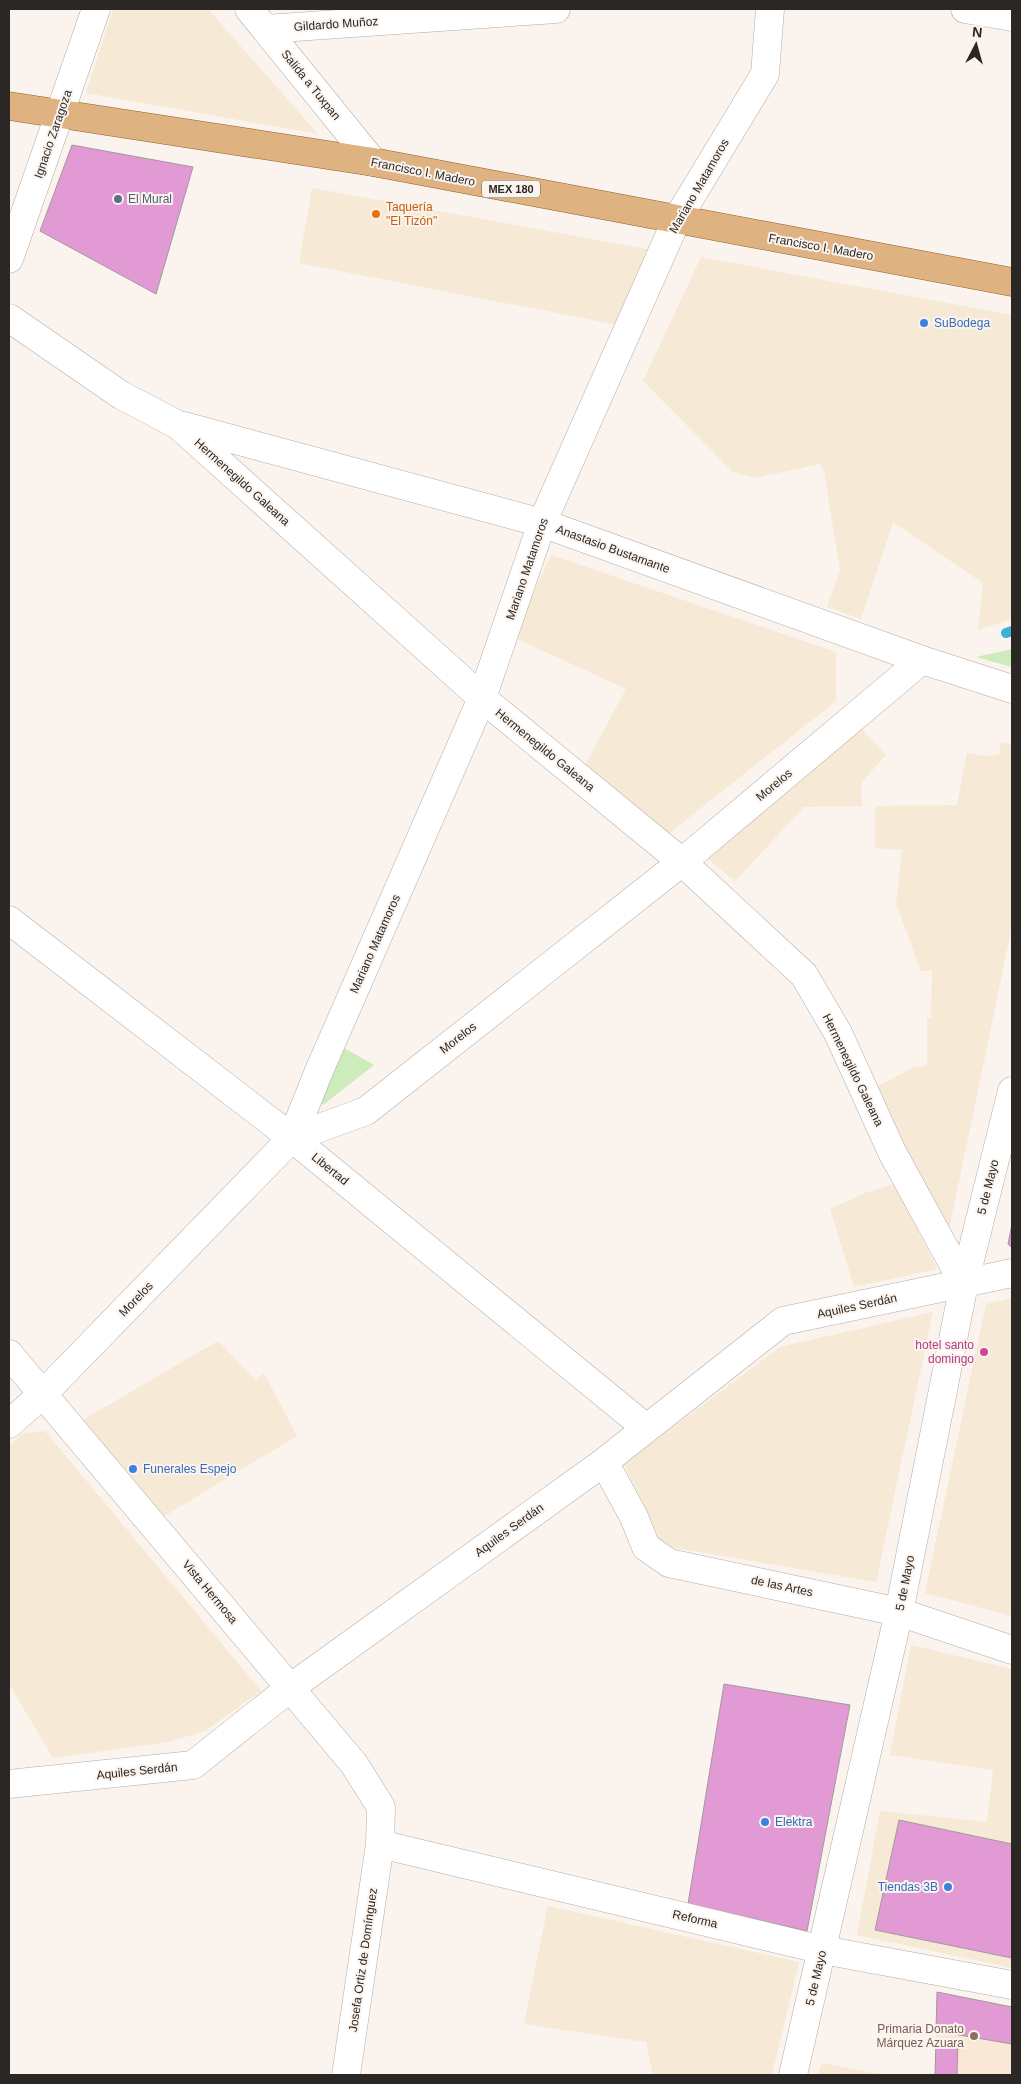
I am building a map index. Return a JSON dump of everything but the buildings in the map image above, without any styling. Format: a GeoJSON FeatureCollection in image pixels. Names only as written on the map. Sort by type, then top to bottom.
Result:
{"type":"FeatureCollection","features":[{"type":"Feature","properties":{"kind":"main road","name":"Francisco I. Madero"},"geometry":{"type":"LineString","coordinates":[[9,106],[373,162],[676,221],[1012,282]]}},
{"type":"Feature","properties":{"kind":"street","name":"Ignacio Zaragoza"},"geometry":{"type":"LineString","coordinates":[[9,259],[96,9]]}},
{"type":"Feature","properties":{"kind":"street","name":"Gildardo Muñoz"},"geometry":{"type":"LineString","coordinates":[[257,19],[556,9]]}},
{"type":"Feature","properties":{"kind":"street","name":"Mariano Matamoros"},"geometry":{"type":"LineString","coordinates":[[292,1138],[319,1071],[482,698],[542,523],[676,221],[765,74],[770,9]]}},
{"type":"Feature","properties":{"kind":"street"},"geometry":{"type":"LineString","coordinates":[[966,9],[1012,17]]}},
{"type":"Feature","properties":{"kind":"street","name":"Salida a Tuxpan"},"geometry":{"type":"LineString","coordinates":[[257,19],[373,162]]}},
{"type":"Feature","properties":{"kind":"street","name":"Hermenegildo Galeana"},"geometry":{"type":"LineString","coordinates":[[9,318],[122,395],[178,424],[482,698],[682,862],[804,975],[838,1033],[892,1152],[964,1284]]}},
{"type":"Feature","properties":{"kind":"street","name":"Anastasio Bustamante"},"geometry":{"type":"LineString","coordinates":[[178,424],[542,523],[922,660],[1012,689]]}},
{"type":"Feature","properties":{"kind":"street","name":"Morelos"},"geometry":{"type":"LineString","coordinates":[[9,1424],[44,1393],[292,1138],[366,1111],[682,862],[922,660]]}},
{"type":"Feature","properties":{"kind":"street","name":"Libertad"},"geometry":{"type":"LineString","coordinates":[[9,920],[292,1138],[645,1427]]}},
{"type":"Feature","properties":{"kind":"street","name":"5 de Mayo"},"geometry":{"type":"LineString","coordinates":[[793,2075],[900,1612],[964,1284],[1012,1091]]}},
{"type":"Feature","properties":{"kind":"street","name":"Aquiles Serdán"},"geometry":{"type":"LineString","coordinates":[[9,1784],[193,1765],[290,1688],[604,1462],[645,1427],[783,1321],[1012,1273]]}},
{"type":"Feature","properties":{"kind":"street","name":"Vista Hermosa"},"geometry":{"type":"LineString","coordinates":[[9,1354],[44,1393],[354,1764],[381,1807],[380,1844]]}},
{"type":"Feature","properties":{"kind":"street","name":"de las Artes"},"geometry":{"type":"LineString","coordinates":[[604,1462],[634,1517],[646,1547],[669,1563],[900,1612],[1012,1650]]}},
{"type":"Feature","properties":{"kind":"street","name":"Reforma"},"geometry":{"type":"LineString","coordinates":[[380,1844],[823,1950],[1012,1985]]}},
{"type":"Feature","properties":{"kind":"street","name":"Josefa Ortiz de Domínguez"},"geometry":{"type":"LineString","coordinates":[[346,2075],[380,1844]]}},
{"type":"Feature","properties":{"kind":"shaded area"},"geometry":{"type":"Polygon","coordinates":[[[113,9],[208,9],[318,134],[86,93],[113,9]]]}},
{"type":"Feature","properties":{"kind":"shaded area"},"geometry":{"type":"Polygon","coordinates":[[[312,188],[652,250],[618,325],[299,263],[312,188]]]}},
{"type":"Feature","properties":{"kind":"shaded area"},"geometry":{"type":"Polygon","coordinates":[[[701,257],[1012,315],[1012,619],[978,630],[983,583],[893,522],[861,619],[827,607],[840,570],[824,471],[820,464],[754,478],[733,472],[643,381],[701,257]]]}},
{"type":"Feature","properties":{"kind":"shaded area"},"geometry":{"type":"Polygon","coordinates":[[[551,555],[836,652],[836,701],[667,835],[583,769],[626,689],[513,637],[551,555]]]}},
{"type":"Feature","properties":{"kind":"shaded area"},"geometry":{"type":"Polygon","coordinates":[[[854,721],[886,755],[861,783],[862,806],[804,807],[735,881],[697,850],[854,721]]]}},
{"type":"Feature","properties":{"kind":"shaded area"},"geometry":{"type":"Polygon","coordinates":[[[1001,742],[1012,745],[1012,926],[949,1230],[943,1230],[874,1088],[915,1067],[927,1066],[927,1018],[931,1018],[932,971],[921,971],[896,904],[902,850],[875,848],[875,806],[957,805],[967,753],[983,756],[999,755],[1001,742]]]}},
{"type":"Feature","properties":{"kind":"shaded area"},"geometry":{"type":"Polygon","coordinates":[[[894,1184],[937,1269],[854,1287],[830,1209],[865,1193],[894,1184]]]}},
{"type":"Feature","properties":{"kind":"shaded area"},"geometry":{"type":"Polygon","coordinates":[[[1012,1298],[1012,1616],[925,1593],[986,1304],[1012,1298]]]}},
{"type":"Feature","properties":{"kind":"shaded area"},"geometry":{"type":"Polygon","coordinates":[[[933,1312],[876,1582],[663,1546],[624,1464],[780,1347],[933,1312]]]}},
{"type":"Feature","properties":{"kind":"shaded area"},"geometry":{"type":"Polygon","coordinates":[[[218,1341],[256,1380],[264,1373],[297,1436],[163,1517],[81,1421],[218,1341]]]}},
{"type":"Feature","properties":{"kind":"shaded area"},"geometry":{"type":"Polygon","coordinates":[[[45,1431],[261,1691],[205,1731],[168,1742],[53,1758],[9,1684],[9,1446],[24,1433],[45,1431]]]}},
{"type":"Feature","properties":{"kind":"shaded area"},"geometry":{"type":"Polygon","coordinates":[[[911,1645],[1012,1669],[1012,1968],[857,1935],[880,1811],[987,1822],[993,1770],[890,1755],[911,1645]]]}},
{"type":"Feature","properties":{"kind":"shaded area"},"geometry":{"type":"Polygon","coordinates":[[[548,1906],[799,1962],[772,2075],[653,2075],[646,2042],[524,2024],[548,1906]]]}},
{"type":"Feature","properties":{"kind":"shaded area","name":"Primaria Donato Márquez Azuara"},"geometry":{"type":"Polygon","coordinates":[[[937,1992],[1012,2007],[1012,2075],[935,2075],[937,1992]]]}},
{"type":"Feature","properties":{"kind":"shaded area"},"geometry":{"type":"Polygon","coordinates":[[[821,2063],[869,2072],[887,2075],[818,2075],[821,2063]]]}},
{"type":"Feature","properties":{"kind":"green space"},"geometry":{"type":"Polygon","coordinates":[[[1012,649],[1012,667],[976,657],[1012,649]]]}},
{"type":"Feature","properties":{"kind":"green space"},"geometry":{"type":"Polygon","coordinates":[[[337,1044],[374,1065],[323,1105],[313,1097],[337,1044]]]}},
{"type":"Feature","properties":{"kind":"waterway"},"geometry":{"type":"LineString","coordinates":[[1006,633],[1012,631]]}},
{"type":"Feature","properties":{"kind":"place","name":"El Mural"},"geometry":{"type":"Point","coordinates":[118,199]}},
{"type":"Feature","properties":{"kind":"place","name":"Taquería \"El Tizón\""},"geometry":{"type":"Point","coordinates":[376,214]}},
{"type":"Feature","properties":{"kind":"place","name":"SuBodega"},"geometry":{"type":"Point","coordinates":[924,323]}},
{"type":"Feature","properties":{"kind":"place","name":"hotel santo domingo"},"geometry":{"type":"Point","coordinates":[984,1352]}},
{"type":"Feature","properties":{"kind":"place","name":"Funerales Espejo"},"geometry":{"type":"Point","coordinates":[133,1469]}},
{"type":"Feature","properties":{"kind":"place","name":"Elektra"},"geometry":{"type":"Point","coordinates":[765,1822]}},
{"type":"Feature","properties":{"kind":"place","name":"Tiendas 3B"},"geometry":{"type":"Point","coordinates":[948,1887]}},
{"type":"Feature","properties":{"kind":"place","name":"Primaria Donato Márquez Azuara"},"geometry":{"type":"Point","coordinates":[974,2036]}}]}
